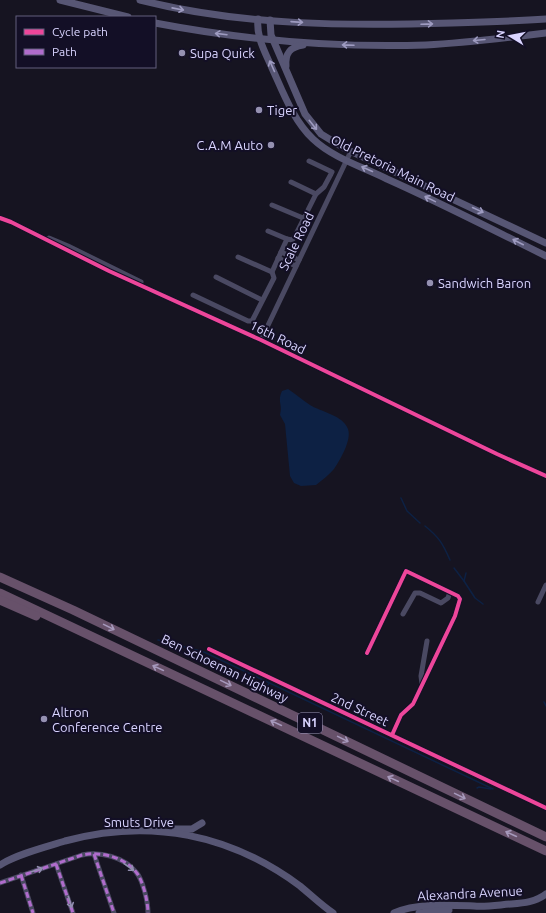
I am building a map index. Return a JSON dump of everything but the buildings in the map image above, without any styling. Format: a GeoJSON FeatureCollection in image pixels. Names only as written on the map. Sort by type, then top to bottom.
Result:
{"type":"FeatureCollection","features":[{"type":"Feature","properties":{"kind":"highway"},"geometry":{"type":"LineString","coordinates":[[0,570],[41,590],[74,610]]}},
{"type":"Feature","properties":{"kind":"highway","name":"Ben Schoeman Highway"},"geometry":{"type":"LineString","coordinates":[[0,577],[74,610],[546,836]]}},
{"type":"Feature","properties":{"kind":"highway","name":"N1"},"geometry":{"type":"LineString","coordinates":[[0,593],[546,851]]}},
{"type":"Feature","properties":{"kind":"highway"},"geometry":{"type":"LineString","coordinates":[[0,600],[33,615],[74,628]]}},
{"type":"Feature","properties":{"kind":"main road"},"geometry":{"type":"LineString","coordinates":[[60,0],[124,16]]}},
{"type":"Feature","properties":{"kind":"main road"},"geometry":{"type":"LineString","coordinates":[[140,0],[207,14],[270,20],[341,24],[385,25],[546,19]]}},
{"type":"Feature","properties":{"kind":"main road","name":"Old Pretoria Main Road"},"geometry":{"type":"LineString","coordinates":[[258,19],[257,28],[259,38],[284,94],[300,123],[316,142],[347,160],[546,256]]}},
{"type":"Feature","properties":{"kind":"main road","name":"Old Pretoria Main Road"},"geometry":{"type":"LineString","coordinates":[[270,20],[270,33],[304,111],[314,126],[328,139],[546,243]]}},
{"type":"Feature","properties":{"kind":"main road"},"geometry":{"type":"LineString","coordinates":[[156,23],[199,31],[273,40],[375,46],[510,38],[546,33]]}},
{"type":"Feature","properties":{"kind":"main road"},"geometry":{"type":"LineString","coordinates":[[288,77],[286,60],[289,51],[297,46],[321,44]]}},
{"type":"Feature","properties":{"kind":"main road"},"geometry":{"type":"LineString","coordinates":[[153,831],[164,829],[192,829],[202,823]]}},
{"type":"Feature","properties":{"kind":"main road","name":"Smuts Drive"},"geometry":{"type":"LineString","coordinates":[[0,863],[59,843],[95,834],[153,831],[174,832],[213,841],[237,850],[273,869],[300,886],[333,913]]}},
{"type":"Feature","properties":{"kind":"main road","name":"Alexandra Avenue"},"geometry":{"type":"LineString","coordinates":[[394,913],[418,907],[524,903],[546,894]]}},
{"type":"Feature","properties":{"kind":"main road"},"geometry":{"type":"LineString","coordinates":[[322,905],[328,913]]}},
{"type":"Feature","properties":{"kind":"main road"},"geometry":{"type":"LineString","coordinates":[[419,913],[464,909],[474,906]]}},
{"type":"Feature","properties":{"kind":"street","name":"Scale Road"},"geometry":{"type":"LineString","coordinates":[[260,340],[351,151]]}},
{"type":"Feature","properties":{"kind":"street"},"geometry":{"type":"LineString","coordinates":[[268,231],[292,240],[316,194],[324,187],[332,172],[309,161]]}},
{"type":"Feature","properties":{"kind":"street"},"geometry":{"type":"LineString","coordinates":[[291,182],[316,194]]}},
{"type":"Feature","properties":{"kind":"street"},"geometry":{"type":"LineString","coordinates":[[272,205],[303,218]]}},
{"type":"Feature","properties":{"kind":"street","name":"16th Road"},"geometry":{"type":"LineString","coordinates":[[0,218],[30,232],[68,246],[131,276],[163,295],[546,476]]}},
{"type":"Feature","properties":{"kind":"street"},"geometry":{"type":"LineString","coordinates":[[193,296],[250,322],[274,278],[272,272],[287,239]]}},
{"type":"Feature","properties":{"kind":"street"},"geometry":{"type":"LineString","coordinates":[[281,252],[299,260]]}},
{"type":"Feature","properties":{"kind":"street"},"geometry":{"type":"LineString","coordinates":[[238,257],[272,272]]}},
{"type":"Feature","properties":{"kind":"street"},"geometry":{"type":"LineString","coordinates":[[278,258],[296,266]]}},
{"type":"Feature","properties":{"kind":"street"},"geometry":{"type":"LineString","coordinates":[[216,277],[262,300]]}},
{"type":"Feature","properties":{"kind":"street"},"geometry":{"type":"LineString","coordinates":[[367,653],[406,571],[458,596],[461,602],[413,704],[401,715],[392,735]]}},
{"type":"Feature","properties":{"kind":"street"},"geometry":{"type":"LineString","coordinates":[[538,602],[546,585]]}},
{"type":"Feature","properties":{"kind":"street"},"geometry":{"type":"LineString","coordinates":[[403,614],[415,593],[420,593],[441,603],[448,598],[450,592]]}},
{"type":"Feature","properties":{"kind":"street"},"geometry":{"type":"LineString","coordinates":[[422,684],[421,676],[427,641]]}},
{"type":"Feature","properties":{"kind":"street","name":"2nd Street"},"geometry":{"type":"LineString","coordinates":[[209,649],[546,808]]}},
{"type":"Feature","properties":{"kind":"street"},"geometry":{"type":"LineString","coordinates":[[94,854],[114,913]]}},
{"type":"Feature","properties":{"kind":"street"},"geometry":{"type":"LineString","coordinates":[[0,883],[82,855],[94,854],[111,856],[134,870],[139,877],[145,894],[148,913]]}},
{"type":"Feature","properties":{"kind":"street"},"geometry":{"type":"LineString","coordinates":[[56,864],[73,913]]}},
{"type":"Feature","properties":{"kind":"street"},"geometry":{"type":"LineString","coordinates":[[21,875],[33,913]]}},
{"type":"Feature","properties":{"kind":"water"},"geometry":{"type":"Polygon","coordinates":[[[288,389],[310,405],[342,420],[348,429],[349,434],[345,450],[334,469],[316,485],[301,486],[294,483],[290,476],[285,424],[280,415],[282,391],[288,389]]]}},
{"type":"Feature","properties":{"kind":"waterway"},"geometry":{"type":"LineString","coordinates":[[401,498],[407,511],[420,523]]}},
{"type":"Feature","properties":{"kind":"waterway"},"geometry":{"type":"LineString","coordinates":[[425,526],[440,541],[450,560]]}},
{"type":"Feature","properties":{"kind":"waterway"},"geometry":{"type":"LineString","coordinates":[[454,568],[464,581]]}},
{"type":"Feature","properties":{"kind":"waterway"},"geometry":{"type":"LineString","coordinates":[[466,573],[464,581],[475,598],[483,604]]}},
{"type":"Feature","properties":{"kind":"waterway"},"geometry":{"type":"LineString","coordinates":[[158,640],[204,652],[493,789]]}},
{"type":"Feature","properties":{"kind":"waterway"},"geometry":{"type":"LineString","coordinates":[[264,692],[269,683]]}},
{"type":"Feature","properties":{"kind":"waterway"},"geometry":{"type":"LineString","coordinates":[[544,702],[546,706]]}},
{"type":"Feature","properties":{"kind":"waterway"},"geometry":{"type":"LineString","coordinates":[[477,788],[491,789]]}},
{"type":"Feature","properties":{"kind":"marked path"},"geometry":{"type":"LineString","coordinates":[[94,854],[114,913]]}},
{"type":"Feature","properties":{"kind":"marked path"},"geometry":{"type":"LineString","coordinates":[[0,883],[82,855],[96,854],[111,856],[125,862],[139,876],[145,891],[148,913]]}},
{"type":"Feature","properties":{"kind":"marked path"},"geometry":{"type":"LineString","coordinates":[[56,864],[73,913]]}},
{"type":"Feature","properties":{"kind":"marked path"},"geometry":{"type":"LineString","coordinates":[[21,875],[33,913]]}},
{"type":"Feature","properties":{"kind":"cycle path"},"geometry":{"type":"LineString","coordinates":[[0,218],[11,222],[109,271],[261,340],[497,454],[546,476]]}},
{"type":"Feature","properties":{"kind":"cycle path"},"geometry":{"type":"LineString","coordinates":[[367,653],[406,571],[458,596],[460,599],[455,616],[413,704],[401,715],[392,735]]}},
{"type":"Feature","properties":{"kind":"cycle path"},"geometry":{"type":"LineString","coordinates":[[209,649],[546,808]]}},
{"type":"Feature","properties":{"kind":"place","name":"Supa Quick"},"geometry":{"type":"Point","coordinates":[182,53]}},
{"type":"Feature","properties":{"kind":"place","name":"Tiger"},"geometry":{"type":"Point","coordinates":[259,110]}},
{"type":"Feature","properties":{"kind":"place","name":"C.A.M Auto"},"geometry":{"type":"Point","coordinates":[271,145]}},
{"type":"Feature","properties":{"kind":"place","name":"Sandwich Baron"},"geometry":{"type":"Point","coordinates":[430,283]}},
{"type":"Feature","properties":{"kind":"place","name":"Altron Conference Centre"},"geometry":{"type":"Point","coordinates":[44,719]}}]}
